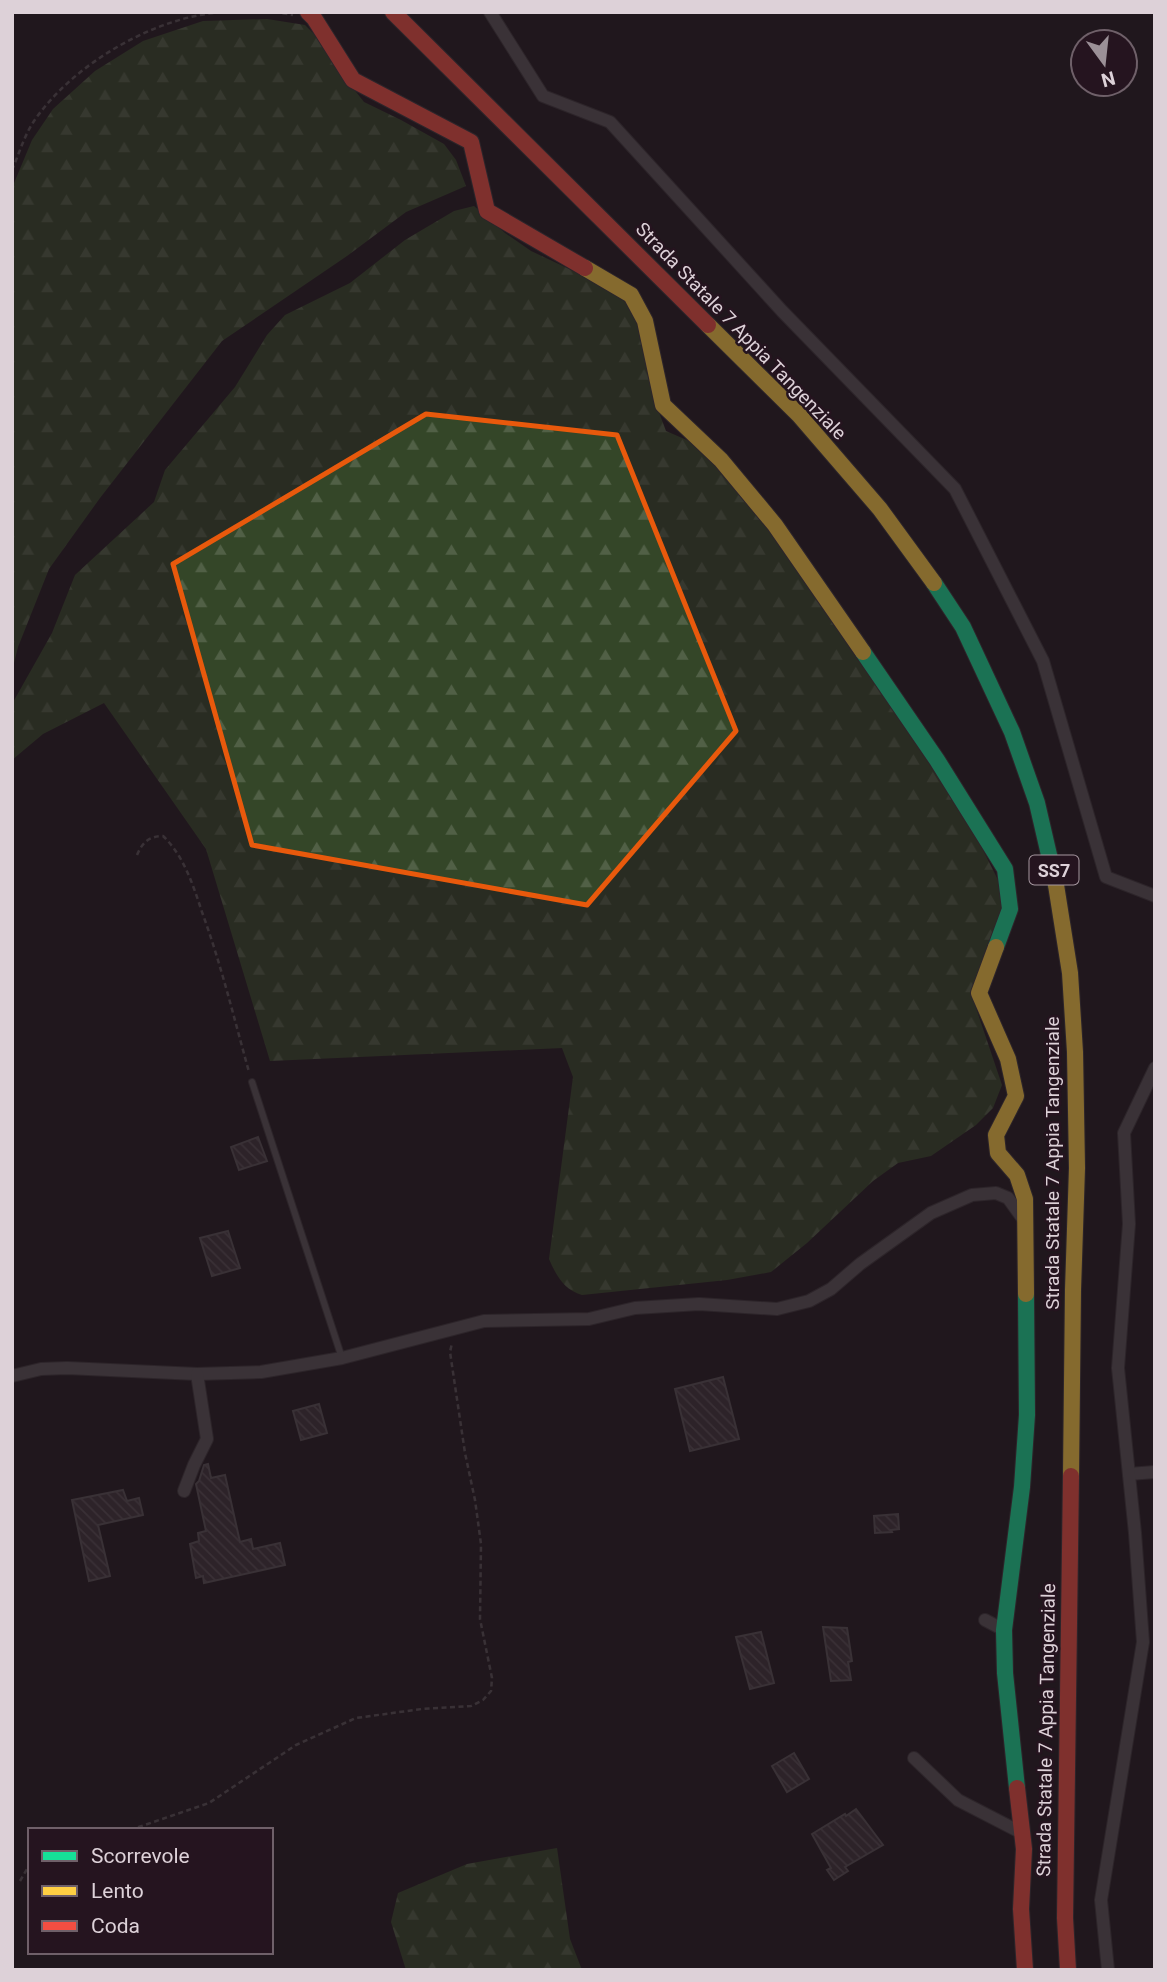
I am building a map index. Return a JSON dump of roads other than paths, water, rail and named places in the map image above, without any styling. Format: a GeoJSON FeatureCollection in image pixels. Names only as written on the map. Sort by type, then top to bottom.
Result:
{"type":"FeatureCollection","features":[{"type":"Feature","properties":{"kind":"main road"},"geometry":{"type":"LineString","coordinates":[[308,12],[353,80],[471,142],[487,211],[631,295],[645,321],[663,405],[721,460],[775,525],[937,760],[1005,869],[1010,909],[979,993],[1008,1059],[1016,1096],[996,1135],[998,1153],[1017,1175],[1025,1199],[1027,1415],[1022,1487],[1004,1630],[1024,1849],[1021,1909],[1025,1970]]}},
{"type":"Feature","properties":{"kind":"main road","name":"Strada Statale 7 Appia Tangenziale"},"geometry":{"type":"LineString","coordinates":[[393,12],[799,415],[880,509],[920,562],[963,627],[1012,732],[1037,803],[1055,876],[1068,961],[1075,1052],[1077,1168],[1065,1918],[1068,1970]]}},
{"type":"Feature","properties":{"kind":"street"},"geometry":{"type":"LineString","coordinates":[[490,12],[543,96],[610,122],[782,311],[955,489],[1043,661],[1106,877],[1155,896]]}},
{"type":"Feature","properties":{"kind":"street"},"geometry":{"type":"LineString","coordinates":[[1108,1970],[1101,1900],[1143,1642],[1118,1368],[1126,1332],[1129,1224],[1124,1133],[1155,1068]]}},
{"type":"Feature","properties":{"kind":"street"},"geometry":{"type":"LineString","coordinates":[[12,1376],[41,1369],[67,1368],[197,1374],[321,1367],[342,1358],[484,1321],[589,1319],[635,1308],[699,1304],[778,1309],[809,1301],[831,1289],[860,1264],[931,1213],[972,1195],[996,1193],[1008,1198],[1026,1223]]}},
{"type":"Feature","properties":{"kind":"street"},"geometry":{"type":"LineString","coordinates":[[184,1491],[207,1439],[197,1374]]}},
{"type":"Feature","properties":{"kind":"street"},"geometry":{"type":"LineString","coordinates":[[1129,1474],[1155,1472]]}},
{"type":"Feature","properties":{"kind":"street"},"geometry":{"type":"LineString","coordinates":[[985,1620],[1004,1630]]}},
{"type":"Feature","properties":{"kind":"street"},"geometry":{"type":"LineString","coordinates":[[914,1758],[958,1800],[1023,1833]]}},
{"type":"Feature","properties":{"kind":"lane"},"geometry":{"type":"LineString","coordinates":[[252,1082],[342,1358]]}}]}
